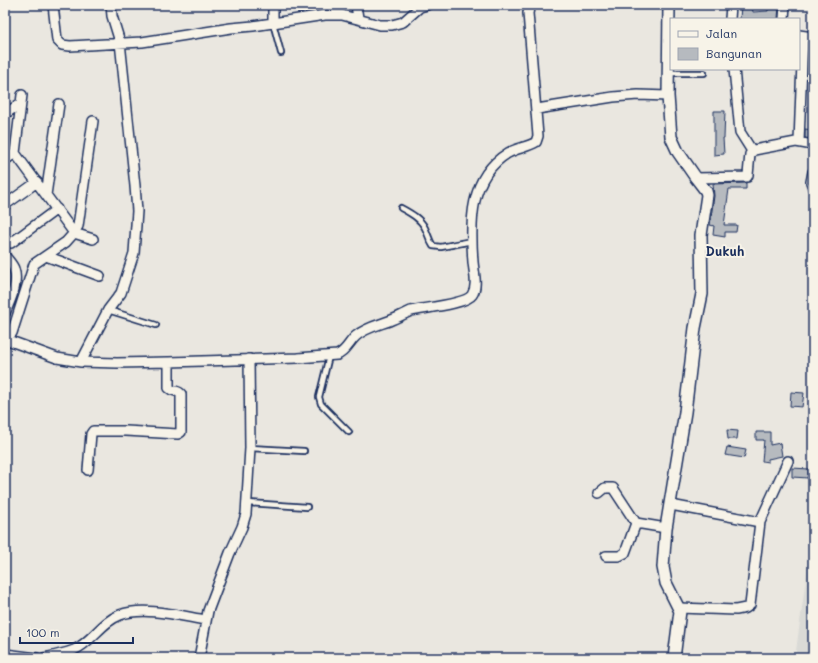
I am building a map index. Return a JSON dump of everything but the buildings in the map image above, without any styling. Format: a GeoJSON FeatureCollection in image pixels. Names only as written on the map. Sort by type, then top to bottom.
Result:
{"type":"FeatureCollection","features":[{"type":"Feature","properties":{"kind":"street"},"geometry":{"type":"LineString","coordinates":[[52,5],[57,40],[59,43],[70,46],[120,42],[142,42],[325,15],[358,18],[380,24],[392,25],[403,22],[421,6]]}},
{"type":"Feature","properties":{"kind":"street"},"geometry":{"type":"LineString","coordinates":[[81,362],[108,310],[121,293],[134,252],[137,211],[120,42],[112,16],[111,5]]}},
{"type":"Feature","properties":{"kind":"street"},"geometry":{"type":"LineString","coordinates":[[273,5],[273,23]]}},
{"type":"Feature","properties":{"kind":"street"},"geometry":{"type":"LineString","coordinates":[[356,5],[358,18]]}},
{"type":"Feature","properties":{"kind":"street"},"geometry":{"type":"LineString","coordinates":[[93,121],[78,226],[66,242],[34,264],[8,336],[57,358],[81,362],[117,363],[248,360],[329,356],[342,353],[356,336],[376,325],[411,312],[461,301],[470,297],[476,287],[472,241],[475,198],[480,182],[497,162],[509,152],[531,145],[536,142],[538,136],[528,13],[530,5]]}},
{"type":"Feature","properties":{"kind":"street"},"geometry":{"type":"LineString","coordinates":[[670,5],[668,96],[671,137],[674,146],[706,191],[707,195],[701,235],[702,294],[695,328],[689,383],[671,505],[666,528],[663,567],[664,577],[671,595],[679,608],[674,658]]}},
{"type":"Feature","properties":{"kind":"street"},"geometry":{"type":"LineString","coordinates":[[730,18],[731,5]]}},
{"type":"Feature","properties":{"kind":"street"},"geometry":{"type":"LineString","coordinates":[[784,18],[786,5]]}},
{"type":"Feature","properties":{"kind":"street"},"geometry":{"type":"LineString","coordinates":[[799,142],[801,35],[813,37]]}},
{"type":"Feature","properties":{"kind":"street"},"geometry":{"type":"LineString","coordinates":[[696,178],[747,177],[752,151],[740,132],[734,70]]}},
{"type":"Feature","properties":{"kind":"street"},"geometry":{"type":"LineString","coordinates":[[537,109],[613,97],[638,95],[668,96]]}},
{"type":"Feature","properties":{"kind":"street"},"geometry":{"type":"LineString","coordinates":[[5,114],[21,99],[15,153],[74,233],[93,239]]}},
{"type":"Feature","properties":{"kind":"street"},"geometry":{"type":"LineString","coordinates":[[46,195],[59,104]]}},
{"type":"Feature","properties":{"kind":"street"},"geometry":{"type":"LineString","coordinates":[[752,151],[799,142],[813,145]]}},
{"type":"Feature","properties":{"kind":"street"},"geometry":{"type":"LineString","coordinates":[[5,160],[15,153]]}},
{"type":"Feature","properties":{"kind":"street"},"geometry":{"type":"LineString","coordinates":[[813,172],[811,182],[813,188]]}},
{"type":"Feature","properties":{"kind":"street"},"geometry":{"type":"LineString","coordinates":[[5,205],[37,182]]}},
{"type":"Feature","properties":{"kind":"street"},"geometry":{"type":"LineString","coordinates":[[11,243],[57,209]]}},
{"type":"Feature","properties":{"kind":"street"},"geometry":{"type":"LineString","coordinates":[[5,256],[14,268],[16,278],[14,289],[5,313]]}},
{"type":"Feature","properties":{"kind":"street"},"geometry":{"type":"LineString","coordinates":[[46,256],[100,276]]}},
{"type":"Feature","properties":{"kind":"street"},"geometry":{"type":"LineString","coordinates":[[199,658],[206,620],[230,553],[242,526],[248,503],[250,448],[248,360]]}},
{"type":"Feature","properties":{"kind":"street"},"geometry":{"type":"LineString","coordinates":[[88,470],[91,434],[94,431],[178,434],[181,432],[181,394],[179,392],[172,391],[170,388],[170,362]]}},
{"type":"Feature","properties":{"kind":"street"},"geometry":{"type":"LineString","coordinates":[[679,608],[741,610],[750,605],[760,522],[788,461]]}},
{"type":"Feature","properties":{"kind":"street"},"geometry":{"type":"LineString","coordinates":[[599,493],[606,488],[614,488],[636,523],[666,528]]}},
{"type":"Feature","properties":{"kind":"street"},"geometry":{"type":"LineString","coordinates":[[671,505],[760,522]]}},
{"type":"Feature","properties":{"kind":"street"},"geometry":{"type":"LineString","coordinates":[[606,556],[619,556],[624,553],[636,523]]}},
{"type":"Feature","properties":{"kind":"street"},"geometry":{"type":"LineString","coordinates":[[44,658],[75,650],[105,623],[120,615],[138,611],[206,620]]}},
{"type":"Feature","properties":{"kind":"street"},"geometry":{"type":"LineString","coordinates":[[5,654],[36,658]]}},
{"type":"Feature","properties":{"kind":"lane"},"geometry":{"type":"LineString","coordinates":[[273,23],[281,53]]}},
{"type":"Feature","properties":{"kind":"lane"},"geometry":{"type":"LineString","coordinates":[[668,74],[704,73]]}},
{"type":"Feature","properties":{"kind":"lane"},"geometry":{"type":"LineString","coordinates":[[401,208],[419,219],[433,246],[440,247],[472,241]]}},
{"type":"Feature","properties":{"kind":"lane"},"geometry":{"type":"LineString","coordinates":[[108,310],[156,324]]}},
{"type":"Feature","properties":{"kind":"lane"},"geometry":{"type":"LineString","coordinates":[[329,356],[319,397],[320,401],[321,404],[349,432]]}},
{"type":"Feature","properties":{"kind":"lane"},"geometry":{"type":"LineString","coordinates":[[250,448],[304,451]]}},
{"type":"Feature","properties":{"kind":"lane"},"geometry":{"type":"LineString","coordinates":[[248,503],[308,507]]}},
{"type":"Feature","properties":{"kind":"shaded area"},"geometry":{"type":"Polygon","coordinates":[[[813,528],[813,658],[795,658],[813,528]]]}},
{"type":"Feature","properties":{"kind":"district","name":"Dukuh"},"geometry":{"type":"Point","coordinates":[725,251]}}]}
